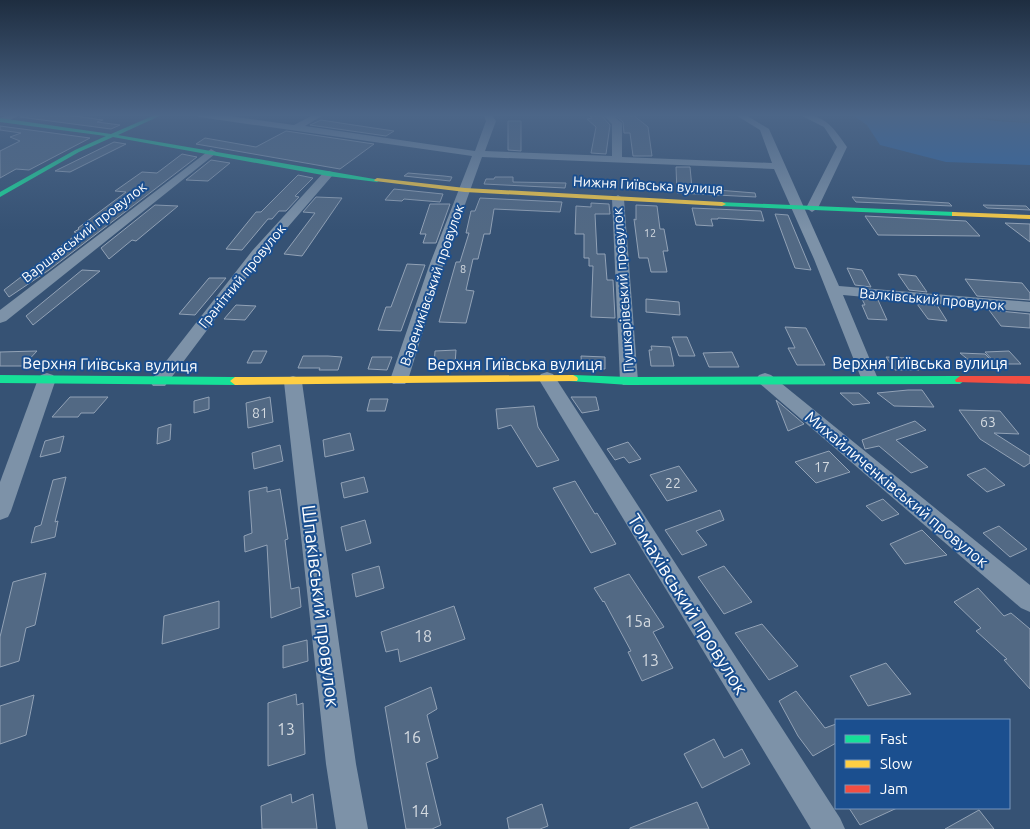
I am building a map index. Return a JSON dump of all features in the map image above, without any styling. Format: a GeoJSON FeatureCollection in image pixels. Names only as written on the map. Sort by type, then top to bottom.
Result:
{"type":"FeatureCollection","features":[{"type":"Feature","properties":{"kind":"street"},"geometry":{"type":"LineString","coordinates":[[0,195],[77,153]]}},
{"type":"Feature","properties":{"kind":"street","name":"Варшавський провулок"},"geometry":{"type":"LineString","coordinates":[[0,318],[210,153]]}},
{"type":"Feature","properties":{"kind":"street","name":"Нижня Гиївська вулиця"},"geometry":{"type":"LineString","coordinates":[[215,153],[328,174],[465,190],[805,208],[1030,217]]}},
{"type":"Feature","properties":{"kind":"street"},"geometry":{"type":"LineString","coordinates":[[468,153],[777,166]]}},
{"type":"Feature","properties":{"kind":"street"},"geometry":{"type":"LineString","coordinates":[[617,153],[617,160]]}},
{"type":"Feature","properties":{"kind":"street"},"geometry":{"type":"LineString","coordinates":[[772,153],[777,166],[805,208],[834,290],[869,379]]}},
{"type":"Feature","properties":{"kind":"street"},"geometry":{"type":"LineString","coordinates":[[805,208],[839,153]]}},
{"type":"Feature","properties":{"kind":"street","name":"Варениківський провулок"},"geometry":{"type":"LineString","coordinates":[[398,380],[436,266],[477,154]]}},
{"type":"Feature","properties":{"kind":"street","name":"Гранітний провулок"},"geometry":{"type":"LineString","coordinates":[[159,382],[257,254],[328,174]]}},
{"type":"Feature","properties":{"kind":"street","name":"Пушкарівський провулок"},"geometry":{"type":"LineString","coordinates":[[618,199],[629,381]]}},
{"type":"Feature","properties":{"kind":"street","name":"Валківський провулок"},"geometry":{"type":"LineString","coordinates":[[834,290],[1030,307]]}},
{"type":"Feature","properties":{"kind":"street","name":"Верхня Гиївська вулиця"},"geometry":{"type":"LineString","coordinates":[[0,379],[159,382],[547,378],[629,381],[765,379],[1030,380]]}},
{"type":"Feature","properties":{"kind":"street","name":"Томахівський провулок"},"geometry":{"type":"LineString","coordinates":[[547,378],[829,829]]}},
{"type":"Feature","properties":{"kind":"street"},"geometry":{"type":"LineString","coordinates":[[0,511],[47,379]]}},
{"type":"Feature","properties":{"kind":"street","name":"Михайличенківський провулок"},"geometry":{"type":"LineString","coordinates":[[765,379],[1030,600]]}},
{"type":"Feature","properties":{"kind":"street","name":"Шпаківський провулок"},"geometry":{"type":"LineString","coordinates":[[293,382],[341,764],[352,829]]}},
{"type":"Feature","properties":{"kind":"shaded area"},"geometry":{"type":"Polygon","coordinates":[[[910,153],[1030,153],[1030,165],[946,162],[910,153]]]}},
{"type":"Feature","properties":{"kind":"building"},"geometry":{"type":"Polygon","coordinates":[[[0,153],[62,153],[29,170],[16,169],[0,178],[0,153]]]}},
{"type":"Feature","properties":{"kind":"building"},"geometry":{"type":"Polygon","coordinates":[[[92,153],[109,153],[70,172],[55,171],[92,153]]]}},
{"type":"Feature","properties":{"kind":"building"},"geometry":{"type":"Polygon","coordinates":[[[246,153],[362,153],[340,169],[246,153]]]}},
{"type":"Feature","properties":{"kind":"building"},"geometry":{"type":"Polygon","coordinates":[[[633,153],[652,153],[652,156],[633,156],[633,153]]]}},
{"type":"Feature","properties":{"kind":"building"},"geometry":{"type":"Polygon","coordinates":[[[182,154],[197,157],[49,270],[9,297],[4,290],[77,234],[74,232],[78,228],[126,192],[115,191],[142,172],[157,173],[182,154]]]}},
{"type":"Feature","properties":{"kind":"building"},"geometry":{"type":"Polygon","coordinates":[[[211,160],[230,163],[208,181],[186,180],[211,160]]]}},
{"type":"Feature","properties":{"kind":"building"},"geometry":{"type":"Polygon","coordinates":[[[676,167],[690,167],[692,188],[755,193],[756,197],[677,193],[676,167]]]}},
{"type":"Feature","properties":{"kind":"building"},"geometry":{"type":"Polygon","coordinates":[[[408,173],[452,177],[450,181],[404,176],[408,173]]]}},
{"type":"Feature","properties":{"kind":"building"},"geometry":{"type":"Polygon","coordinates":[[[298,175],[313,178],[295,196],[299,197],[286,211],[279,211],[272,219],[268,219],[242,250],[226,249],[256,212],[261,212],[298,175]]]}},
{"type":"Feature","properties":{"kind":"building"},"geometry":{"type":"Polygon","coordinates":[[[495,177],[513,177],[513,182],[566,183],[565,188],[484,184],[486,179],[494,179],[495,177]]]}},
{"type":"Feature","properties":{"kind":"building"},"geometry":{"type":"Polygon","coordinates":[[[394,189],[443,194],[440,202],[404,199],[402,201],[385,200],[394,189]]]}},
{"type":"Feature","properties":{"kind":"building"},"geometry":{"type":"Polygon","coordinates":[[[316,197],[342,198],[302,256],[284,254],[315,213],[303,212],[316,197]]]}},
{"type":"Feature","properties":{"kind":"building"},"geometry":{"type":"Polygon","coordinates":[[[852,197],[949,203],[952,206],[856,202],[852,197]]]}},
{"type":"Feature","properties":{"kind":"building"},"geometry":{"type":"Polygon","coordinates":[[[480,198],[562,202],[560,212],[494,209],[490,234],[484,234],[478,259],[473,259],[466,290],[474,291],[466,323],[439,322],[456,262],[460,262],[469,233],[466,233],[471,211],[475,211],[480,198]]]}},
{"type":"Feature","properties":{"kind":"building"},"geometry":{"type":"Polygon","coordinates":[[[591,203],[609,204],[610,214],[595,214],[597,254],[605,254],[607,280],[613,280],[615,318],[591,317],[593,266],[589,266],[589,258],[584,258],[584,234],[575,234],[576,206],[591,207],[591,203]]]}},
{"type":"Feature","properties":{"kind":"building"},"geometry":{"type":"Polygon","coordinates":[[[430,204],[450,204],[436,243],[423,243],[426,234],[420,234],[430,204]]]}},
{"type":"Feature","properties":{"kind":"building"},"geometry":{"type":"Polygon","coordinates":[[[155,205],[178,206],[136,241],[132,240],[109,259],[101,248],[155,205]]]}},
{"type":"Feature","properties":{"kind":"building"},"geometry":{"type":"Polygon","coordinates":[[[636,205],[657,206],[660,229],[664,229],[668,251],[663,251],[667,272],[651,272],[648,258],[639,258],[634,219],[636,220],[636,205]]]}},
{"type":"Feature","properties":{"kind":"building"},"geometry":{"type":"Polygon","coordinates":[[[983,205],[1026,206],[1030,210],[987,208],[983,205]]]}},
{"type":"Feature","properties":{"kind":"building"},"geometry":{"type":"Polygon","coordinates":[[[692,208],[761,211],[764,221],[718,218],[711,219],[713,226],[696,225],[692,208]]]}},
{"type":"Feature","properties":{"kind":"building"},"geometry":{"type":"Polygon","coordinates":[[[775,214],[788,215],[811,270],[795,268],[775,214]]]}},
{"type":"Feature","properties":{"kind":"building"},"geometry":{"type":"Polygon","coordinates":[[[865,216],[966,221],[980,236],[878,235],[865,216]]]}},
{"type":"Feature","properties":{"kind":"building"},"geometry":{"type":"Polygon","coordinates":[[[1005,223],[1030,224],[1030,242],[1005,223]]]}},
{"type":"Feature","properties":{"kind":"building"},"geometry":{"type":"Polygon","coordinates":[[[407,264],[425,265],[401,331],[378,330],[386,307],[391,307],[407,264]]]}},
{"type":"Feature","properties":{"kind":"building"},"geometry":{"type":"Polygon","coordinates":[[[847,268],[862,270],[871,287],[855,285],[847,268]]]}},
{"type":"Feature","properties":{"kind":"building"},"geometry":{"type":"Polygon","coordinates":[[[82,270],[100,271],[33,325],[26,316],[82,270]]]}},
{"type":"Feature","properties":{"kind":"building"},"geometry":{"type":"Polygon","coordinates":[[[898,274],[916,276],[927,292],[909,290],[898,274]]]}},
{"type":"Feature","properties":{"kind":"building"},"geometry":{"type":"Polygon","coordinates":[[[209,278],[226,278],[195,315],[179,314],[209,278]]]}},
{"type":"Feature","properties":{"kind":"building"},"geometry":{"type":"Polygon","coordinates":[[[965,279],[1022,283],[1030,293],[1030,300],[977,296],[965,279]]]}},
{"type":"Feature","properties":{"kind":"building"},"geometry":{"type":"Polygon","coordinates":[[[646,299],[679,302],[680,315],[646,312],[646,299]]]}},
{"type":"Feature","properties":{"kind":"building"},"geometry":{"type":"Polygon","coordinates":[[[862,299],[878,300],[887,320],[868,319],[862,305],[865,305],[862,299]]]}},
{"type":"Feature","properties":{"kind":"building"},"geometry":{"type":"Polygon","coordinates":[[[917,304],[937,305],[947,321],[928,319],[917,304]]]}},
{"type":"Feature","properties":{"kind":"building"},"geometry":{"type":"Polygon","coordinates":[[[236,305],[256,306],[245,320],[224,319],[236,305]]]}},
{"type":"Feature","properties":{"kind":"building"},"geometry":{"type":"Polygon","coordinates":[[[989,310],[1030,314],[1030,328],[1001,326],[989,310]]]}},
{"type":"Feature","properties":{"kind":"building"},"geometry":{"type":"Polygon","coordinates":[[[785,327],[806,328],[825,365],[797,365],[788,348],[795,348],[785,327]]]}},
{"type":"Feature","properties":{"kind":"building"},"geometry":{"type":"Polygon","coordinates":[[[672,337],[687,337],[695,356],[679,356],[672,337]]]}},
{"type":"Feature","properties":{"kind":"building"},"geometry":{"type":"Polygon","coordinates":[[[651,346],[670,347],[674,366],[651,366],[649,350],[652,350],[651,346]]]}},
{"type":"Feature","properties":{"kind":"building"},"geometry":{"type":"Polygon","coordinates":[[[456,350],[455,365],[434,365],[435,351],[456,350]]]}},
{"type":"Feature","properties":{"kind":"building"},"geometry":{"type":"Polygon","coordinates":[[[37,351],[23,366],[0,366],[0,352],[37,351]]]}},
{"type":"Feature","properties":{"kind":"building"},"geometry":{"type":"Polygon","coordinates":[[[253,351],[267,351],[261,363],[247,363],[253,351]]]}},
{"type":"Feature","properties":{"kind":"building"},"geometry":{"type":"Polygon","coordinates":[[[1009,351],[1021,364],[996,364],[985,352],[1009,351]]]}},
{"type":"Feature","properties":{"kind":"building"},"geometry":{"type":"Polygon","coordinates":[[[732,352],[739,367],[709,367],[703,353],[732,352]]]}},
{"type":"Feature","properties":{"kind":"building"},"geometry":{"type":"Polygon","coordinates":[[[960,353],[985,354],[997,366],[976,366],[960,353]]]}},
{"type":"Feature","properties":{"kind":"building"},"geometry":{"type":"Polygon","coordinates":[[[303,356],[342,357],[338,370],[319,370],[320,368],[298,368],[303,356]]]}},
{"type":"Feature","properties":{"kind":"building"},"geometry":{"type":"Polygon","coordinates":[[[581,356],[605,357],[605,369],[582,369],[581,356]]]}},
{"type":"Feature","properties":{"kind":"building"},"geometry":{"type":"Polygon","coordinates":[[[372,357],[392,357],[387,370],[368,369],[372,357]]]}},
{"type":"Feature","properties":{"kind":"building"},"geometry":{"type":"Polygon","coordinates":[[[886,357],[909,358],[919,370],[895,370],[886,357]]]}},
{"type":"Feature","properties":{"kind":"building"},"geometry":{"type":"Polygon","coordinates":[[[922,390],[934,407],[894,406],[877,393],[922,390]]]}},
{"type":"Feature","properties":{"kind":"building"},"geometry":{"type":"Polygon","coordinates":[[[840,393],[859,393],[870,403],[853,405],[840,393]]]}},
{"type":"Feature","properties":{"kind":"building"},"geometry":{"type":"Polygon","coordinates":[[[70,397],[108,397],[94,413],[81,413],[78,417],[52,417],[70,397]]]}},
{"type":"Feature","properties":{"kind":"building"},"geometry":{"type":"Polygon","coordinates":[[[209,397],[209,409],[194,413],[194,401],[209,397]]]}},
{"type":"Feature","properties":{"kind":"building"},"geometry":{"type":"Polygon","coordinates":[[[270,397],[273,422],[248,428],[246,403],[270,397]]]}},
{"type":"Feature","properties":{"kind":"building"},"geometry":{"type":"Polygon","coordinates":[[[571,397],[596,397],[599,410],[582,413],[571,397]]]}},
{"type":"Feature","properties":{"kind":"building"},"geometry":{"type":"Polygon","coordinates":[[[370,399],[388,399],[385,411],[367,411],[370,399]]]}},
{"type":"Feature","properties":{"kind":"building"},"geometry":{"type":"Polygon","coordinates":[[[776,400],[804,424],[788,431],[776,400]]]}},
{"type":"Feature","properties":{"kind":"building"},"geometry":{"type":"Polygon","coordinates":[[[534,406],[538,427],[559,460],[537,467],[511,425],[498,429],[496,409],[534,406]]]}},
{"type":"Feature","properties":{"kind":"building"},"geometry":{"type":"Polygon","coordinates":[[[959,410],[1000,411],[1019,434],[994,433],[1030,456],[1030,463],[1024,467],[980,439],[959,410]]]}},
{"type":"Feature","properties":{"kind":"building"},"geometry":{"type":"Polygon","coordinates":[[[915,421],[926,430],[896,440],[928,467],[911,473],[879,446],[865,449],[862,440],[915,421]]]}},
{"type":"Feature","properties":{"kind":"building"},"geometry":{"type":"Polygon","coordinates":[[[171,424],[170,440],[157,444],[158,428],[171,424]]]}},
{"type":"Feature","properties":{"kind":"building"},"geometry":{"type":"Polygon","coordinates":[[[350,433],[354,450],[325,457],[323,440],[350,433]]]}},
{"type":"Feature","properties":{"kind":"building"},"geometry":{"type":"Polygon","coordinates":[[[64,436],[60,452],[40,457],[45,441],[64,436]]]}},
{"type":"Feature","properties":{"kind":"building"},"geometry":{"type":"Polygon","coordinates":[[[628,442],[641,459],[629,463],[624,457],[615,460],[607,449],[628,442]]]}},
{"type":"Feature","properties":{"kind":"building"},"geometry":{"type":"Polygon","coordinates":[[[280,445],[283,461],[254,469],[252,453],[280,445]]]}},
{"type":"Feature","properties":{"kind":"building"},"geometry":{"type":"Polygon","coordinates":[[[829,451],[850,472],[816,483],[795,462],[829,451]]]}},
{"type":"Feature","properties":{"kind":"building"},"geometry":{"type":"Polygon","coordinates":[[[679,466],[697,491],[667,501],[650,475],[679,466]]]}},
{"type":"Feature","properties":{"kind":"building"},"geometry":{"type":"Polygon","coordinates":[[[985,468],[1005,485],[987,492],[967,475],[985,468]]]}},
{"type":"Feature","properties":{"kind":"building"},"geometry":{"type":"Polygon","coordinates":[[[66,477],[55,522],[58,521],[55,537],[31,543],[35,527],[41,525],[53,480],[66,477]]]}},
{"type":"Feature","properties":{"kind":"building"},"geometry":{"type":"Polygon","coordinates":[[[364,477],[368,492],[344,498],[341,483],[364,477]]]}},
{"type":"Feature","properties":{"kind":"building"},"geometry":{"type":"Polygon","coordinates":[[[575,481],[616,544],[591,553],[553,488],[575,481]]]}},
{"type":"Feature","properties":{"kind":"building"},"geometry":{"type":"Polygon","coordinates":[[[267,487],[267,492],[280,489],[288,539],[285,540],[291,589],[299,587],[301,607],[271,618],[267,545],[245,552],[244,536],[252,533],[249,491],[267,487]]]}},
{"type":"Feature","properties":{"kind":"building"},"geometry":{"type":"Polygon","coordinates":[[[883,499],[899,514],[882,521],[866,506],[883,499]]]}},
{"type":"Feature","properties":{"kind":"building"},"geometry":{"type":"Polygon","coordinates":[[[720,510],[724,520],[696,531],[707,545],[682,555],[665,530],[720,510]]]}},
{"type":"Feature","properties":{"kind":"building"},"geometry":{"type":"Polygon","coordinates":[[[365,520],[371,543],[346,551],[341,527],[365,520]]]}},
{"type":"Feature","properties":{"kind":"building"},"geometry":{"type":"Polygon","coordinates":[[[999,526],[1027,549],[1010,557],[983,533],[999,526]]]}},
{"type":"Feature","properties":{"kind":"building"},"geometry":{"type":"Polygon","coordinates":[[[922,530],[947,555],[905,564],[890,544],[922,530]]]}},
{"type":"Feature","properties":{"kind":"building"},"geometry":{"type":"Polygon","coordinates":[[[379,566],[384,588],[356,597],[352,574],[379,566]]]}},
{"type":"Feature","properties":{"kind":"building"},"geometry":{"type":"Polygon","coordinates":[[[724,566],[752,602],[724,614],[698,577],[724,566]]]}},
{"type":"Feature","properties":{"kind":"building"},"geometry":{"type":"Polygon","coordinates":[[[46,573],[35,625],[26,628],[19,661],[0,667],[0,637],[13,582],[46,573]]]}},
{"type":"Feature","properties":{"kind":"building"},"geometry":{"type":"Polygon","coordinates":[[[629,574],[664,627],[653,632],[673,668],[642,681],[628,652],[631,651],[604,601],[594,588],[629,574]]]}},
{"type":"Feature","properties":{"kind":"building"},"geometry":{"type":"Polygon","coordinates":[[[978,588],[1004,616],[1011,613],[1030,629],[1030,689],[1004,660],[1007,659],[976,631],[981,628],[954,602],[978,588]]]}},
{"type":"Feature","properties":{"kind":"building"},"geometry":{"type":"Polygon","coordinates":[[[219,601],[219,628],[162,644],[164,616],[219,601]]]}},
{"type":"Feature","properties":{"kind":"building"},"geometry":{"type":"Polygon","coordinates":[[[454,606],[465,639],[400,662],[398,649],[386,652],[381,632],[454,606]]]}},
{"type":"Feature","properties":{"kind":"building"},"geometry":{"type":"Polygon","coordinates":[[[762,624],[798,666],[769,680],[735,633],[762,624]]]}},
{"type":"Feature","properties":{"kind":"building"},"geometry":{"type":"Polygon","coordinates":[[[307,640],[308,661],[283,668],[283,646],[307,640]]]}},
{"type":"Feature","properties":{"kind":"building"},"geometry":{"type":"Polygon","coordinates":[[[886,663],[911,694],[868,706],[850,676],[886,663]]]}},
{"type":"Feature","properties":{"kind":"building"},"geometry":{"type":"Polygon","coordinates":[[[431,687],[437,709],[427,715],[438,758],[426,763],[441,825],[432,829],[406,829],[385,707],[431,687]]]}},
{"type":"Feature","properties":{"kind":"building"},"geometry":{"type":"Polygon","coordinates":[[[796,691],[825,728],[835,724],[835,744],[813,756],[798,736],[779,701],[796,691]]]}},
{"type":"Feature","properties":{"kind":"building"},"geometry":{"type":"Polygon","coordinates":[[[296,694],[297,705],[303,703],[305,754],[268,766],[268,703],[296,694]]]}},
{"type":"Feature","properties":{"kind":"building"},"geometry":{"type":"Polygon","coordinates":[[[34,695],[26,735],[0,744],[0,706],[34,695]]]}},
{"type":"Feature","properties":{"kind":"building"},"geometry":{"type":"Polygon","coordinates":[[[714,739],[724,758],[742,749],[750,764],[702,788],[684,754],[714,739]]]}},
{"type":"Feature","properties":{"kind":"building"},"geometry":{"type":"Polygon","coordinates":[[[291,794],[292,803],[313,794],[317,829],[262,829],[261,806],[291,794]]]}},
{"type":"Feature","properties":{"kind":"building"},"geometry":{"type":"Polygon","coordinates":[[[697,802],[709,829],[630,829],[630,828],[697,802]]]}},
{"type":"Feature","properties":{"kind":"building"},"geometry":{"type":"Polygon","coordinates":[[[542,804],[548,826],[540,829],[509,829],[507,818],[542,804]]]}},
{"type":"Feature","properties":{"kind":"building"},"geometry":{"type":"Polygon","coordinates":[[[850,809],[895,809],[860,825],[850,809]]]}},
{"type":"Feature","properties":{"kind":"building"},"geometry":{"type":"Polygon","coordinates":[[[979,810],[994,829],[945,829],[979,810]]]}},
{"type":"Feature","properties":{"kind":"traffic: fast"},"geometry":{"type":"LineString","coordinates":[[0,195],[74,153]]}},
{"type":"Feature","properties":{"kind":"traffic: fast"},"geometry":{"type":"LineString","coordinates":[[208,153],[328,174],[377,180]]}},
{"type":"Feature","properties":{"kind":"traffic: fast"},"geometry":{"type":"LineString","coordinates":[[722,204],[955,214]]}},
{"type":"Feature","properties":{"kind":"traffic: fast"},"geometry":{"type":"LineString","coordinates":[[0,379],[235,381]]}},
{"type":"Feature","properties":{"kind":"traffic: fast"},"geometry":{"type":"LineString","coordinates":[[573,379],[629,381],[960,380]]}},
{"type":"Feature","properties":{"kind":"traffic: slow"},"geometry":{"type":"LineString","coordinates":[[377,180],[465,190],[722,204]]}},
{"type":"Feature","properties":{"kind":"traffic: slow"},"geometry":{"type":"LineString","coordinates":[[955,214],[1030,217]]}},
{"type":"Feature","properties":{"kind":"traffic: slow"},"geometry":{"type":"LineString","coordinates":[[235,381],[573,379]]}},
{"type":"Feature","properties":{"kind":"traffic: jam"},"geometry":{"type":"LineString","coordinates":[[960,380],[1030,380]]}}]}
